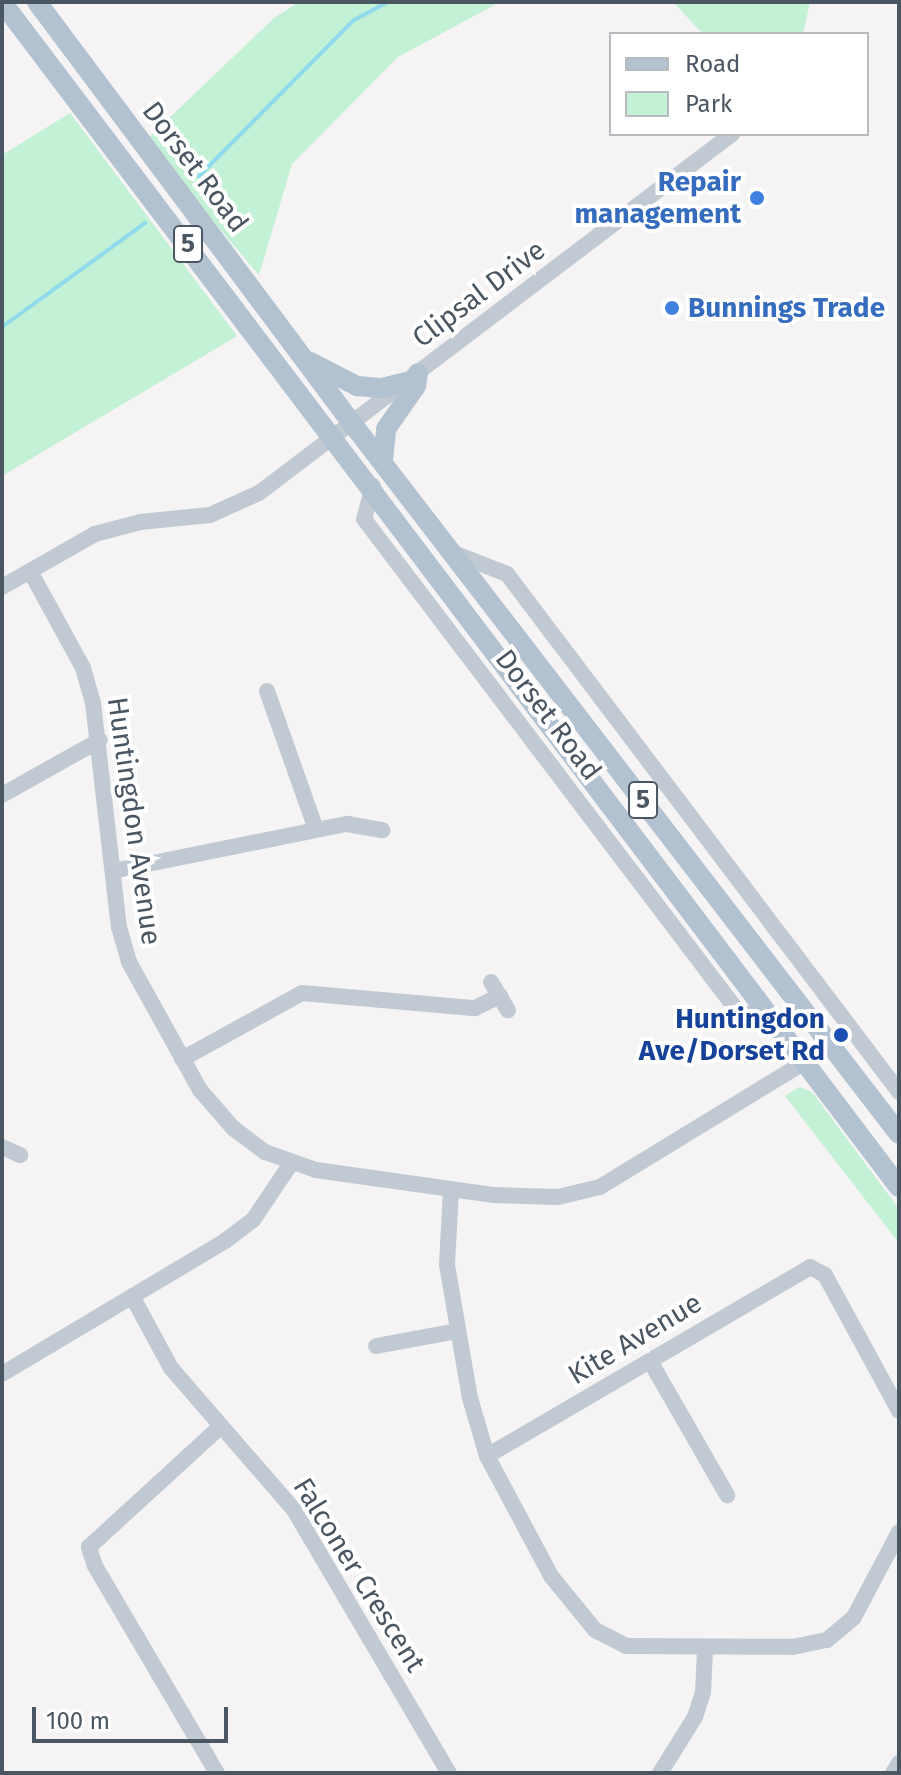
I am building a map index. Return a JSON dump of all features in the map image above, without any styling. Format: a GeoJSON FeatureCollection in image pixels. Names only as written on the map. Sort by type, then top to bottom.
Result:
{"type":"FeatureCollection","features":[{"type":"Feature","properties":{"kind":"main road","name":"Dorset Road"},"geometry":{"type":"LineString","coordinates":[[2,2],[373,486],[899,1187]]}},
{"type":"Feature","properties":{"kind":"main road","name":"Dorset Road"},"geometry":{"type":"LineString","coordinates":[[37,2],[351,422],[456,554],[899,1134]]}},
{"type":"Feature","properties":{"kind":"main road"},"geometry":{"type":"LineString","coordinates":[[307,360],[357,386],[382,388],[412,378],[416,386],[386,429],[383,460]]}},
{"type":"Feature","properties":{"kind":"street","name":"Clipsal Drive"},"geometry":{"type":"LineString","coordinates":[[2,587],[120,526],[196,517],[242,503],[412,378],[729,136]]}},
{"type":"Feature","properties":{"kind":"street","name":"Dorset Road"},"geometry":{"type":"LineString","coordinates":[[456,554],[507,574],[899,1092]]}},
{"type":"Feature","properties":{"kind":"street","name":"Huntingdon Avenue"},"geometry":{"type":"LineString","coordinates":[[30,571],[83,668],[100,740],[113,871],[129,962],[182,1059],[233,1128],[290,1165],[451,1190],[538,1198],[600,1187],[808,1063],[831,1046]]}},
{"type":"Feature","properties":{"kind":"street"},"geometry":{"type":"LineString","coordinates":[[267,691],[316,829]]}},
{"type":"Feature","properties":{"kind":"street"},"geometry":{"type":"LineString","coordinates":[[2,795],[100,740]]}},
{"type":"Feature","properties":{"kind":"street"},"geometry":{"type":"LineString","coordinates":[[113,871],[316,829],[359,823],[382,830]]}},
{"type":"Feature","properties":{"kind":"street"},"geometry":{"type":"LineString","coordinates":[[701,875],[705,837]]}},
{"type":"Feature","properties":{"kind":"street"},"geometry":{"type":"LineString","coordinates":[[182,1059],[302,993],[475,1008],[500,996]]}},
{"type":"Feature","properties":{"kind":"street"},"geometry":{"type":"LineString","coordinates":[[2,1147],[20,1155]]}},
{"type":"Feature","properties":{"kind":"street"},"geometry":{"type":"LineString","coordinates":[[2,1374],[253,1220],[290,1165]]}},
{"type":"Feature","properties":{"kind":"street"},"geometry":{"type":"LineString","coordinates":[[451,1190],[446,1248],[457,1331],[487,1456],[551,1576],[595,1630],[626,1646],[705,1649],[793,1647],[827,1640],[854,1617],[899,1532]]}},
{"type":"Feature","properties":{"kind":"street","name":"Kite Avenue"},"geometry":{"type":"LineString","coordinates":[[487,1456],[810,1267],[825,1275],[899,1411]]}},
{"type":"Feature","properties":{"kind":"street","name":"Falconer Crescent"},"geometry":{"type":"LineString","coordinates":[[132,1296],[171,1368],[294,1510],[449,1773]]}},
{"type":"Feature","properties":{"kind":"street"},"geometry":{"type":"LineString","coordinates":[[376,1346],[457,1331]]}},
{"type":"Feature","properties":{"kind":"street"},"geometry":{"type":"LineString","coordinates":[[650,1361],[727,1495]]}},
{"type":"Feature","properties":{"kind":"street"},"geometry":{"type":"LineString","coordinates":[[217,1773],[95,1566],[89,1547],[220,1427]]}},
{"type":"Feature","properties":{"kind":"street"},"geometry":{"type":"LineString","coordinates":[[660,1773],[695,1717],[703,1692],[705,1649]]}},
{"type":"Feature","properties":{"kind":"street"},"geometry":{"type":"LineString","coordinates":[[893,1773],[899,1763]]}},
{"type":"Feature","properties":{"kind":"green space"},"geometry":{"type":"Polygon","coordinates":[[[299,2],[500,2],[398,57],[292,164],[259,275],[145,141],[274,18],[299,2]]]}},
{"type":"Feature","properties":{"kind":"green space"},"geometry":{"type":"Polygon","coordinates":[[[673,2],[810,2],[803,32],[701,32],[673,2]]]}},
{"type":"Feature","properties":{"kind":"green space"},"geometry":{"type":"Polygon","coordinates":[[[70,113],[237,336],[2,476],[2,155],[70,113]]]}},
{"type":"Feature","properties":{"kind":"green space"},"geometry":{"type":"Polygon","coordinates":[[[799,1087],[812,1092],[899,1209],[899,1243],[785,1096],[799,1087]]]}},
{"type":"Feature","properties":{"kind":"waterway"},"geometry":{"type":"LineString","coordinates":[[199,176],[354,20],[388,2]]}},
{"type":"Feature","properties":{"kind":"waterway"},"geometry":{"type":"LineString","coordinates":[[2,327],[145,223]]}},
{"type":"Feature","properties":{"kind":"place","name":"Repair management"},"geometry":{"type":"Point","coordinates":[757,198]}},
{"type":"Feature","properties":{"kind":"place","name":"Bunnings Trade"},"geometry":{"type":"Point","coordinates":[672,308]}},
{"type":"Feature","properties":{"kind":"place","name":"Huntingdon Ave/Dorset Rd"},"geometry":{"type":"Point","coordinates":[841,1035]}}]}
